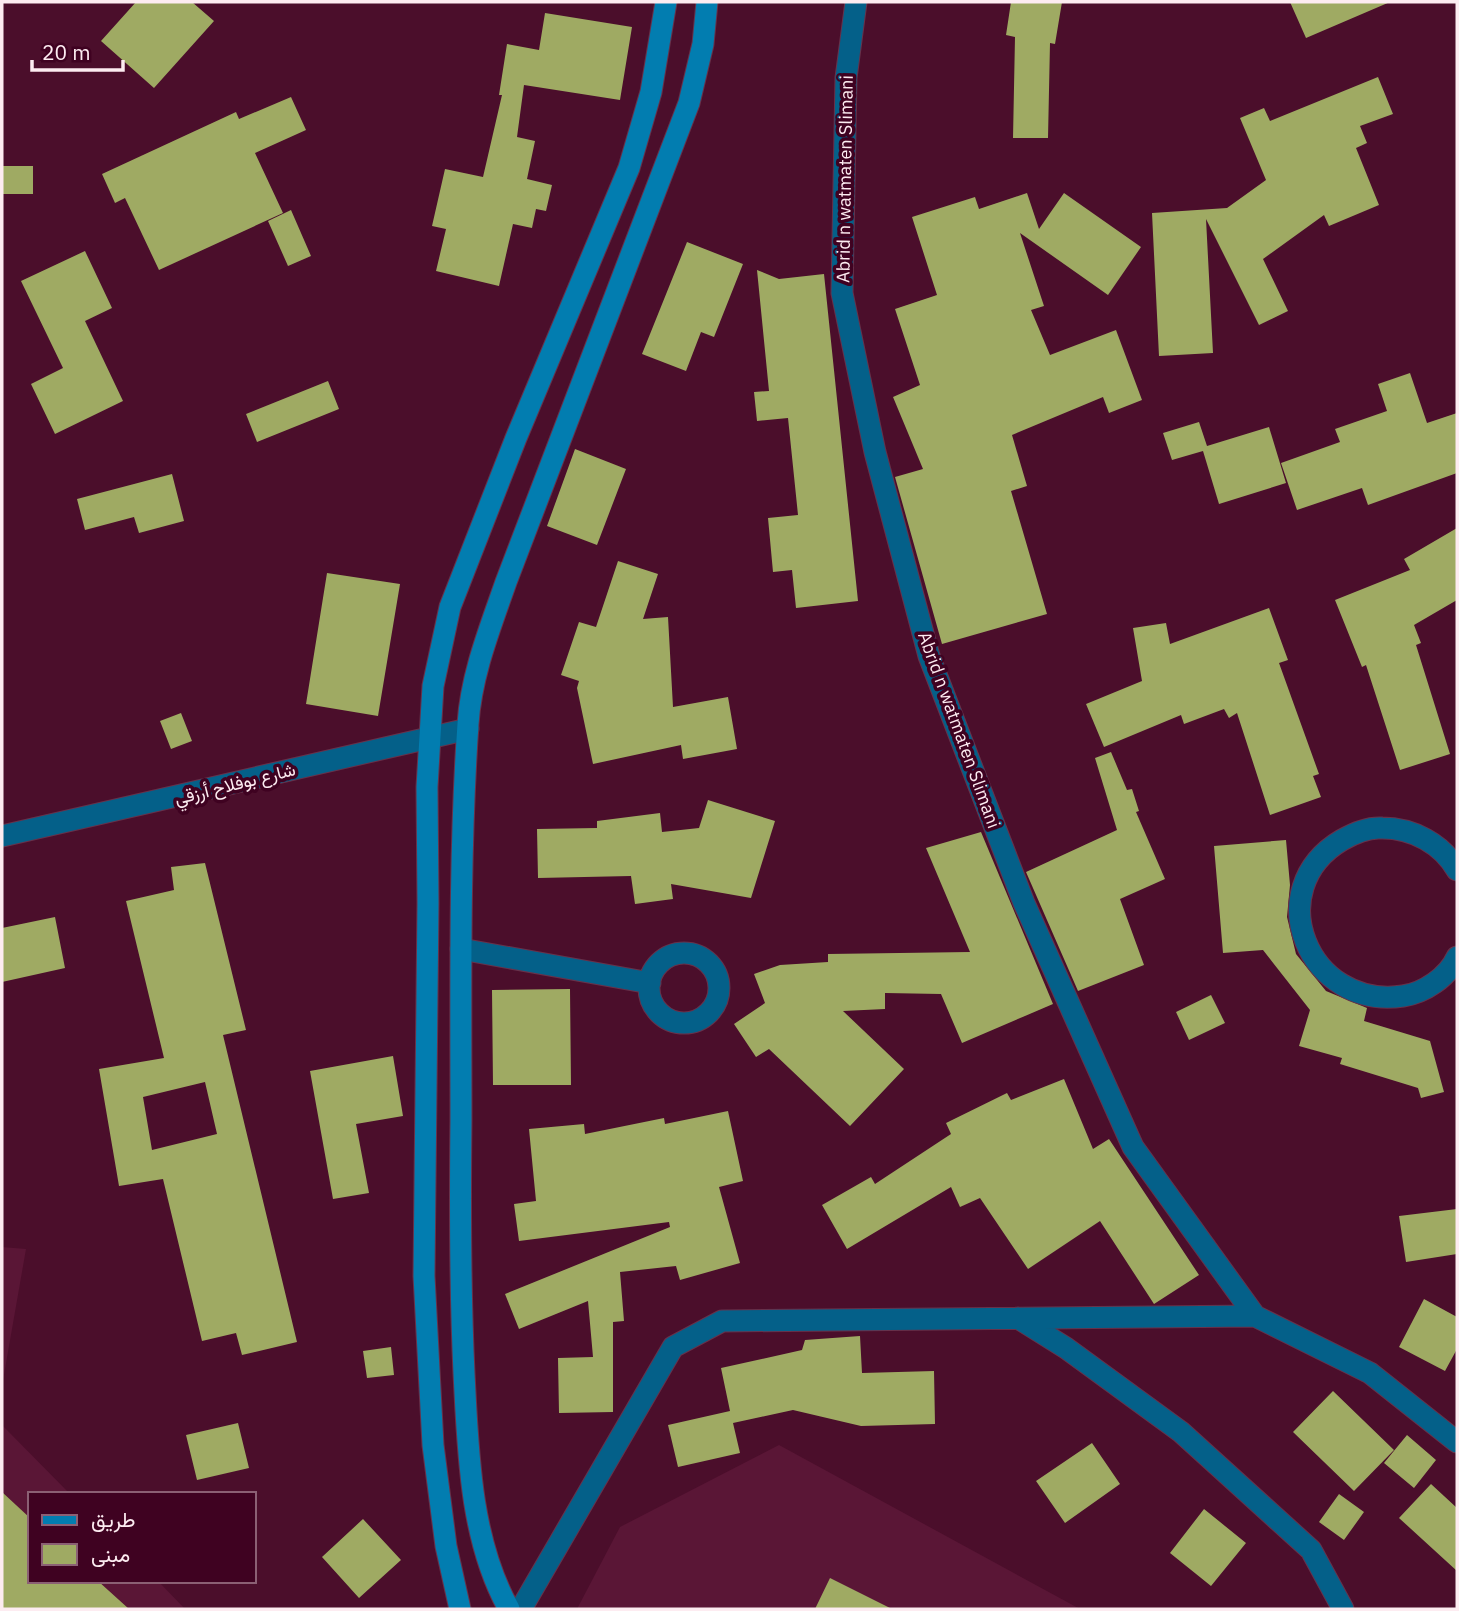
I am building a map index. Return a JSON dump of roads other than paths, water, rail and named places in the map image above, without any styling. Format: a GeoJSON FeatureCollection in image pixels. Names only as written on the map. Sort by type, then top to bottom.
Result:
{"type":"FeatureCollection","features":[{"type":"Feature","properties":{"kind":"main road"},"geometry":{"type":"LineString","coordinates":[[460,1609],[446,1546],[433,1445],[424,1276],[429,903],[426,787],[433,686],[450,607],[516,438],[629,168],[651,92],[666,2]]}},
{"type":"Feature","properties":{"kind":"main road"},"geometry":{"type":"LineString","coordinates":[[509,1609],[499,1592],[482,1541],[467,1443],[460,1286],[461,949],[468,729],[481,652],[689,103],[703,44],[707,2]]}},
{"type":"Feature","properties":{"kind":"street","name":"Abrid n watmaten Slimani"},"geometry":{"type":"LineString","coordinates":[[856,2],[846,78],[842,293],[875,452],[929,656],[1024,903],[1133,1147],[1255,1316]]}},
{"type":"Feature","properties":{"kind":"street","name":"شارع بوفلاح أرزقي"},"geometry":{"type":"LineString","coordinates":[[2,836],[179,798],[430,735],[468,729]]}},
{"type":"Feature","properties":{"kind":"street"},"geometry":{"type":"LineString","coordinates":[[1457,870],[1432,842],[1407,830],[1380,827],[1354,833],[1328,848],[1310,871],[1301,898],[1301,928],[1311,955],[1329,978],[1354,993],[1383,999],[1412,994],[1436,982],[1457,957]]}},
{"type":"Feature","properties":{"kind":"street"},"geometry":{"type":"LineString","coordinates":[[461,949],[650,983]]}},
{"type":"Feature","properties":{"kind":"street"},"geometry":{"type":"LineString","coordinates":[[520,1609],[673,1347],[722,1321],[1255,1316],[1370,1373],[1457,1442]]}},
{"type":"Feature","properties":{"kind":"street"},"geometry":{"type":"LineString","coordinates":[[1018,1318],[1066,1348],[1181,1433],[1311,1550],[1343,1609]]}}]}
